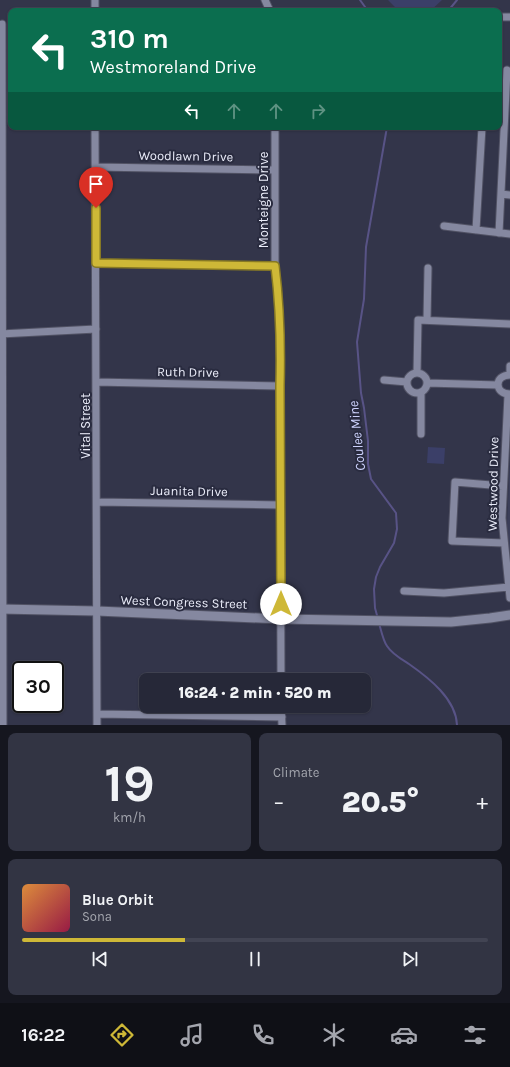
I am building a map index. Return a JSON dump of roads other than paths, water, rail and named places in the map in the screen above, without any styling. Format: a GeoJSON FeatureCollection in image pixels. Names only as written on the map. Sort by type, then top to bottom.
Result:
{"type":"FeatureCollection","features":[{"type":"Feature","properties":{"kind":"main road","name":"West Congress Street"},"geometry":{"type":"LineString","coordinates":[[1,610],[97,611],[281,619],[402,621],[463,621],[510,614]]}},
{"type":"Feature","properties":{"kind":"street"},"geometry":{"type":"LineString","coordinates":[[2,24],[1,610],[3,725]]}},
{"type":"Feature","properties":{"kind":"street"},"geometry":{"type":"LineString","coordinates":[[499,233],[507,70]]}},
{"type":"Feature","properties":{"kind":"street","name":"Vital Street"},"geometry":{"type":"LineString","coordinates":[[96,130],[97,725]]}},
{"type":"Feature","properties":{"kind":"street","name":"Monteigne Drive"},"geometry":{"type":"LineString","coordinates":[[275,130],[275,266],[281,353],[281,673]]}},
{"type":"Feature","properties":{"kind":"street"},"geometry":{"type":"LineString","coordinates":[[476,230],[482,130]]}},
{"type":"Feature","properties":{"kind":"street","name":"Woodlawn Drive"},"geometry":{"type":"LineString","coordinates":[[96,167],[275,170]]}},
{"type":"Feature","properties":{"kind":"street"},"geometry":{"type":"LineString","coordinates":[[501,194],[510,195]]}},
{"type":"Feature","properties":{"kind":"street"},"geometry":{"type":"LineString","coordinates":[[444,226],[510,234]]}},
{"type":"Feature","properties":{"kind":"street"},"geometry":{"type":"LineString","coordinates":[[96,263],[275,266]]}},
{"type":"Feature","properties":{"kind":"street"},"geometry":{"type":"LineString","coordinates":[[427,320],[428,268]]}},
{"type":"Feature","properties":{"kind":"street"},"geometry":{"type":"LineString","coordinates":[[417,373],[418,320],[510,324]]}},
{"type":"Feature","properties":{"kind":"street"},"geometry":{"type":"LineString","coordinates":[[1,334],[96,329]]}},
{"type":"Feature","properties":{"kind":"street"},"geometry":{"type":"LineString","coordinates":[[509,395],[502,393],[498,385],[499,380],[503,376],[510,375],[510,366]]}},
{"type":"Feature","properties":{"kind":"street"},"geometry":{"type":"LineString","coordinates":[[417,373],[422,374],[426,378],[426,388],[421,392],[411,391],[407,382],[412,374],[417,373]]}},
{"type":"Feature","properties":{"kind":"street"},"geometry":{"type":"LineString","coordinates":[[384,380],[407,382]]}},
{"type":"Feature","properties":{"kind":"street","name":"Ruth Drive"},"geometry":{"type":"LineString","coordinates":[[96,382],[280,386]]}},
{"type":"Feature","properties":{"kind":"street"},"geometry":{"type":"LineString","coordinates":[[427,383],[498,385]]}},
{"type":"Feature","properties":{"kind":"street"},"geometry":{"type":"LineString","coordinates":[[421,392],[421,434]]}},
{"type":"Feature","properties":{"kind":"street","name":"Westwood Drive"},"geometry":{"type":"LineString","coordinates":[[509,395],[502,518],[510,598]]}},
{"type":"Feature","properties":{"kind":"street"},"geometry":{"type":"LineString","coordinates":[[503,486],[455,482],[452,541],[504,543]]}},
{"type":"Feature","properties":{"kind":"street","name":"Juanita Drive"},"geometry":{"type":"LineString","coordinates":[[97,502],[280,505]]}},
{"type":"Feature","properties":{"kind":"street"},"geometry":{"type":"LineString","coordinates":[[404,591],[444,593],[509,587]]}},
{"type":"Feature","properties":{"kind":"street"},"geometry":{"type":"LineString","coordinates":[[97,714],[282,721]]}},
{"type":"Feature","properties":{"kind":"waterway","name":"Coulee Mine"},"geometry":{"type":"LineString","coordinates":[[360,0],[366,8]]}},
{"type":"Feature","properties":{"kind":"waterway","name":"Coulee Mine"},"geometry":{"type":"LineString","coordinates":[[450,8],[457,0]]}},
{"type":"Feature","properties":{"kind":"waterway","name":"Coulee Mine"},"geometry":{"type":"LineString","coordinates":[[378,619],[375,608],[374,589],[376,577],[394,543],[397,529],[396,513],[371,479],[368,464],[368,441],[361,393],[357,342],[364,299],[366,247],[386,130]]}},
{"type":"Feature","properties":{"kind":"waterway","name":"Coulee Mine"},"geometry":{"type":"LineString","coordinates":[[379,623],[384,641],[389,649],[425,676],[447,698],[452,706],[457,725]]}}]}
